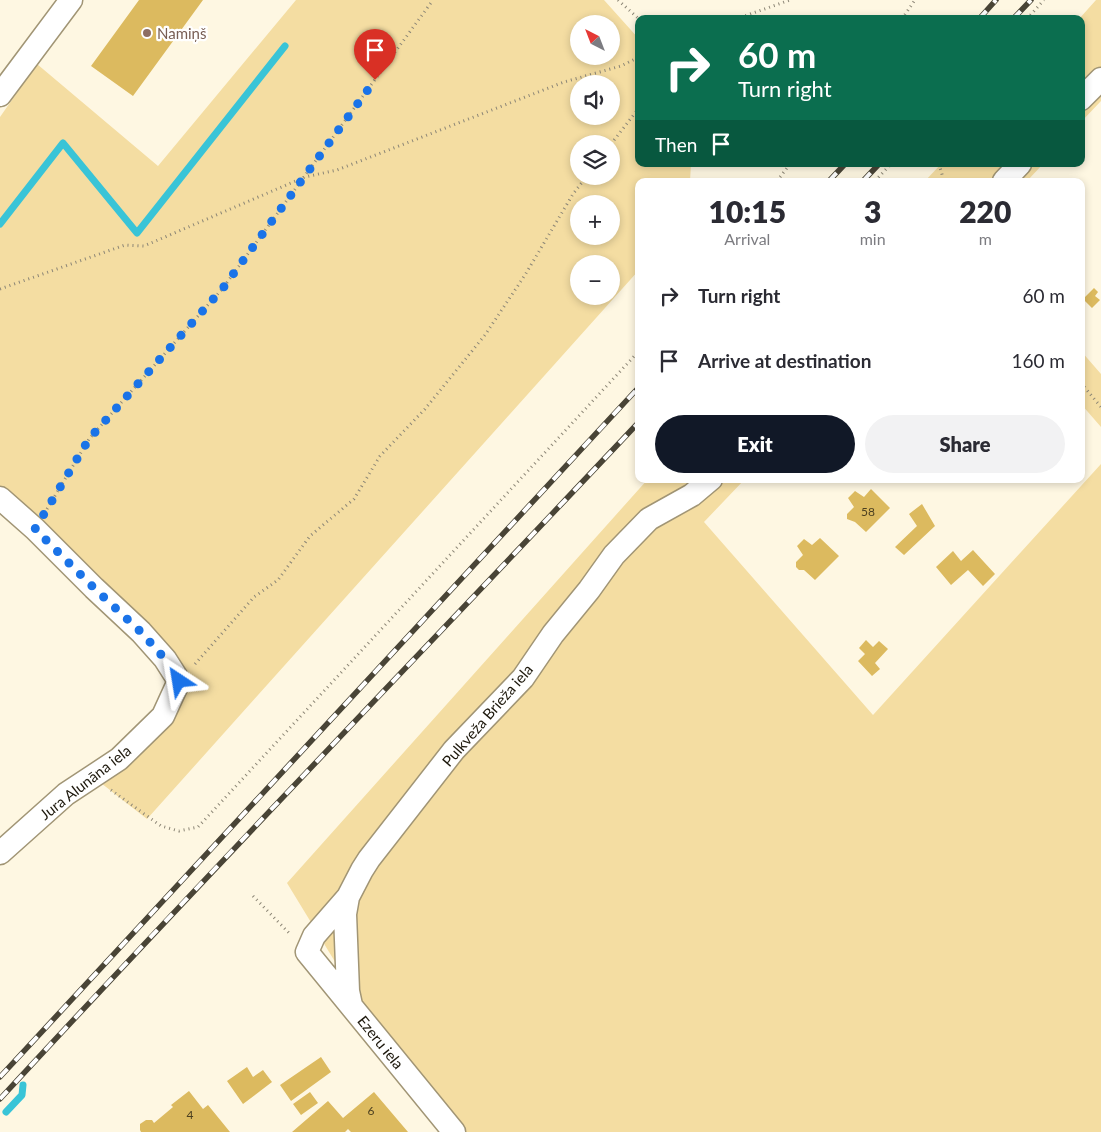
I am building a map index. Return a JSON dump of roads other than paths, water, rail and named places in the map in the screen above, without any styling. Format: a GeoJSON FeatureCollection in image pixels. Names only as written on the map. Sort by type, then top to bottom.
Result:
{"type":"FeatureCollection","features":[{"type":"Feature","properties":{"kind":"street"},"geometry":{"type":"LineString","coordinates":[[0,95],[61,4]]}},
{"type":"Feature","properties":{"kind":"street"},"geometry":{"type":"LineString","coordinates":[[1085,96],[1101,79]]}},
{"type":"Feature","properties":{"kind":"street"},"geometry":{"type":"LineString","coordinates":[[1007,178],[1017,167]]}},
{"type":"Feature","properties":{"kind":"street","name":"Pulkveža Brieža iela"},"geometry":{"type":"LineString","coordinates":[[307,952],[314,936],[348,897],[366,864],[454,750],[523,678],[553,634],[589,590],[614,555],[649,519],[692,495],[706,483]]}},
{"type":"Feature","properties":{"kind":"street","name":"Jura Alunāna iela"},"geometry":{"type":"LineString","coordinates":[[0,498],[35,529],[141,632],[165,659],[179,681],[163,716],[119,759],[66,794],[0,853]]}},
{"type":"Feature","properties":{"kind":"street"},"geometry":{"type":"LineString","coordinates":[[348,897],[345,914],[348,991],[351,1005]]}},
{"type":"Feature","properties":{"kind":"street","name":"Ezeru iela"},"geometry":{"type":"LineString","coordinates":[[307,952],[454,1132]]}},
{"type":"Feature","properties":{"kind":"waterway"},"geometry":{"type":"LineString","coordinates":[[0,224],[63,143],[137,233],[285,46]]}},
{"type":"Feature","properties":{"kind":"waterway"},"geometry":{"type":"LineString","coordinates":[[6,1112],[22,1095],[23,1085]]}},
{"type":"Feature","properties":{"kind":"railway"},"geometry":{"type":"LineString","coordinates":[[983,15],[996,0]]}},
{"type":"Feature","properties":{"kind":"railway"},"geometry":{"type":"LineString","coordinates":[[1017,15],[1031,0]]}},
{"type":"Feature","properties":{"kind":"railway"},"geometry":{"type":"LineString","coordinates":[[832,178],[842,167]]}},
{"type":"Feature","properties":{"kind":"railway"},"geometry":{"type":"LineString","coordinates":[[866,178],[876,167]]}},
{"type":"Feature","properties":{"kind":"railway"},"geometry":{"type":"LineString","coordinates":[[0,1077],[635,391]]}},
{"type":"Feature","properties":{"kind":"railway"},"geometry":{"type":"LineString","coordinates":[[0,1099],[238,844],[635,426]]}},
{"type":"Feature","properties":{"kind":"place","name":"Namiņš"},"geometry":{"type":"Point","coordinates":[147,33]}}]}
